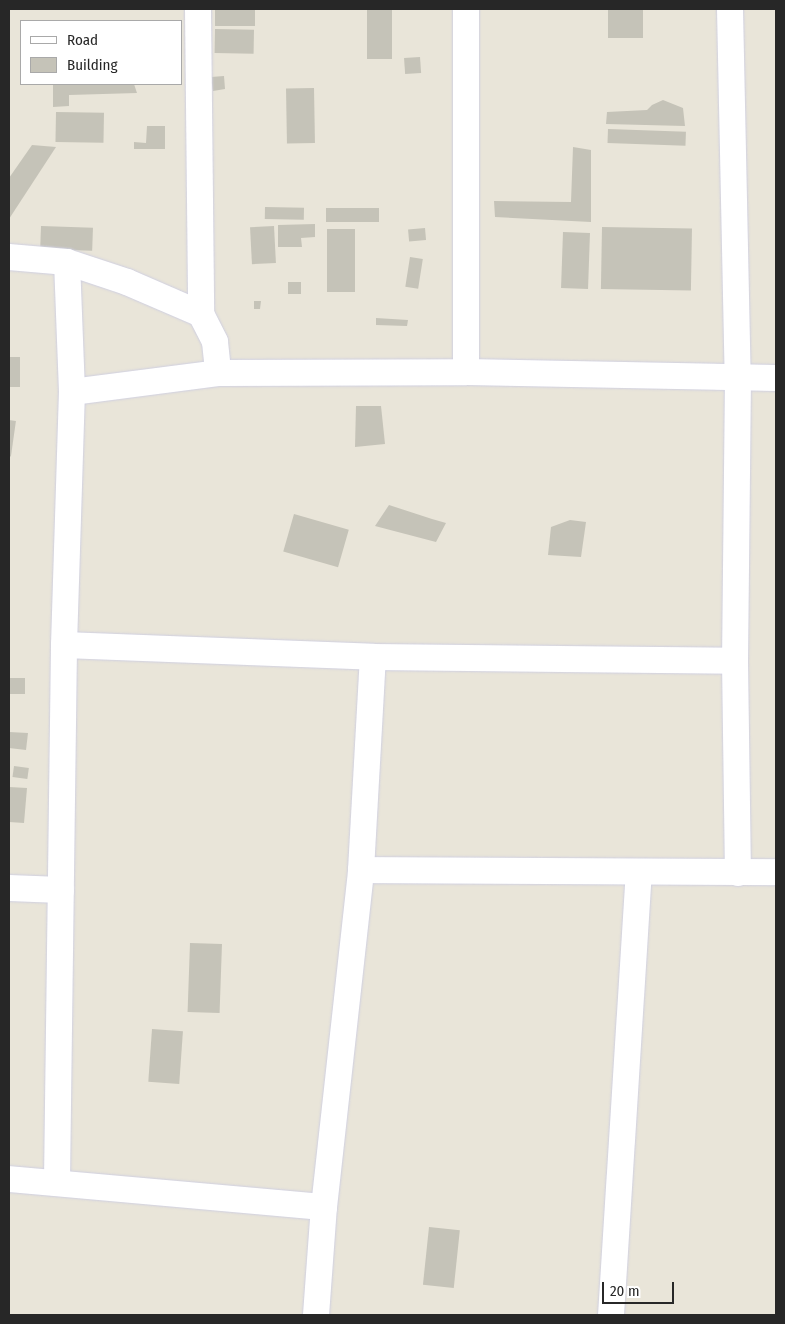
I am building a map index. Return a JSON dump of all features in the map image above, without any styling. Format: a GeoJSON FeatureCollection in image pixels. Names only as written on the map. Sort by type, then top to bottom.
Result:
{"type":"FeatureCollection","features":[{"type":"Feature","properties":{"kind":"street"},"geometry":{"type":"LineString","coordinates":[[198,9],[202,314],[214,342],[218,373]]}},
{"type":"Feature","properties":{"kind":"street"},"geometry":{"type":"LineString","coordinates":[[466,9],[466,372]]}},
{"type":"Feature","properties":{"kind":"street"},"geometry":{"type":"LineString","coordinates":[[730,9],[738,377],[735,661],[738,873]]}},
{"type":"Feature","properties":{"kind":"street"},"geometry":{"type":"LineString","coordinates":[[9,257],[67,262],[128,282],[202,314]]}},
{"type":"Feature","properties":{"kind":"street"},"geometry":{"type":"LineString","coordinates":[[57,1181],[64,645],[72,392],[67,262]]}},
{"type":"Feature","properties":{"kind":"street"},"geometry":{"type":"LineString","coordinates":[[72,392],[218,373],[466,372],[776,378]]}},
{"type":"Feature","properties":{"kind":"street"},"geometry":{"type":"LineString","coordinates":[[64,645],[372,657],[735,661]]}},
{"type":"Feature","properties":{"kind":"street"},"geometry":{"type":"LineString","coordinates":[[316,1315],[324,1207],[362,870],[372,657]]}},
{"type":"Feature","properties":{"kind":"street"},"geometry":{"type":"LineString","coordinates":[[362,870],[639,873],[776,872]]}},
{"type":"Feature","properties":{"kind":"street"},"geometry":{"type":"LineString","coordinates":[[611,1315],[639,873]]}},
{"type":"Feature","properties":{"kind":"street"},"geometry":{"type":"LineString","coordinates":[[9,888],[61,890]]}},
{"type":"Feature","properties":{"kind":"street"},"geometry":{"type":"LineString","coordinates":[[9,1179],[57,1181],[324,1207]]}},
{"type":"Feature","properties":{"kind":"building"},"geometry":{"type":"Polygon","coordinates":[[[215,9],[255,9],[255,26],[215,26],[215,9]]]}},
{"type":"Feature","properties":{"kind":"building"},"geometry":{"type":"Polygon","coordinates":[[[367,9],[392,9],[392,59],[367,59],[367,9]]]}},
{"type":"Feature","properties":{"kind":"building"},"geometry":{"type":"Polygon","coordinates":[[[608,9],[643,9],[643,38],[608,38],[608,9]]]}},
{"type":"Feature","properties":{"kind":"building"},"geometry":{"type":"Polygon","coordinates":[[[215,29],[254,30],[254,54],[215,53],[215,29]]]}},
{"type":"Feature","properties":{"kind":"building"},"geometry":{"type":"Polygon","coordinates":[[[420,57],[421,73],[405,74],[404,58],[420,57]]]}},
{"type":"Feature","properties":{"kind":"building"},"geometry":{"type":"Polygon","coordinates":[[[224,76],[225,89],[213,91],[211,77],[224,76]]]}},
{"type":"Feature","properties":{"kind":"building"},"geometry":{"type":"Polygon","coordinates":[[[53,85],[134,85],[137,93],[69,95],[69,106],[53,107],[53,85]]]}},
{"type":"Feature","properties":{"kind":"building"},"geometry":{"type":"Polygon","coordinates":[[[286,88],[314,88],[315,143],[287,143],[286,88]]]}},
{"type":"Feature","properties":{"kind":"building"},"geometry":{"type":"Polygon","coordinates":[[[663,100],[683,108],[685,126],[606,124],[607,112],[647,110],[652,105],[663,100]]]}},
{"type":"Feature","properties":{"kind":"building"},"geometry":{"type":"Polygon","coordinates":[[[56,112],[104,113],[103,143],[55,142],[56,112]]]}},
{"type":"Feature","properties":{"kind":"building"},"geometry":{"type":"Polygon","coordinates":[[[147,126],[165,126],[165,149],[134,149],[134,142],[146,143],[147,126]]]}},
{"type":"Feature","properties":{"kind":"building"},"geometry":{"type":"Polygon","coordinates":[[[608,129],[686,132],[685,146],[608,143],[608,129]]]}},
{"type":"Feature","properties":{"kind":"building"},"geometry":{"type":"Polygon","coordinates":[[[32,145],[56,147],[9,219],[9,178],[32,145]]]}},
{"type":"Feature","properties":{"kind":"building"},"geometry":{"type":"Polygon","coordinates":[[[573,147],[591,150],[591,222],[495,217],[494,201],[571,202],[573,147]]]}},
{"type":"Feature","properties":{"kind":"building"},"geometry":{"type":"Polygon","coordinates":[[[265,207],[304,208],[304,220],[265,219],[265,207]]]}},
{"type":"Feature","properties":{"kind":"building"},"geometry":{"type":"Polygon","coordinates":[[[326,208],[379,208],[379,222],[326,222],[326,208]]]}},
{"type":"Feature","properties":{"kind":"building"},"geometry":{"type":"Polygon","coordinates":[[[315,224],[315,237],[301,238],[302,247],[278,247],[278,225],[315,224]]]}},
{"type":"Feature","properties":{"kind":"building"},"geometry":{"type":"Polygon","coordinates":[[[41,226],[93,228],[92,251],[40,249],[41,226]]]}},
{"type":"Feature","properties":{"kind":"building"},"geometry":{"type":"Polygon","coordinates":[[[274,226],[276,263],[252,264],[250,227],[274,226]]]}},
{"type":"Feature","properties":{"kind":"building"},"geometry":{"type":"Polygon","coordinates":[[[602,227],[692,229],[691,291],[601,289],[602,227]]]}},
{"type":"Feature","properties":{"kind":"building"},"geometry":{"type":"Polygon","coordinates":[[[425,228],[426,240],[409,241],[408,229],[425,228]]]}},
{"type":"Feature","properties":{"kind":"building"},"geometry":{"type":"Polygon","coordinates":[[[327,229],[355,229],[355,292],[327,292],[327,229]]]}},
{"type":"Feature","properties":{"kind":"building"},"geometry":{"type":"Polygon","coordinates":[[[563,232],[590,233],[588,289],[561,288],[563,232]]]}},
{"type":"Feature","properties":{"kind":"building"},"geometry":{"type":"Polygon","coordinates":[[[410,257],[423,259],[418,289],[405,287],[410,257]]]}},
{"type":"Feature","properties":{"kind":"building"},"geometry":{"type":"Polygon","coordinates":[[[288,282],[301,282],[301,294],[288,294],[288,282]]]}},
{"type":"Feature","properties":{"kind":"building"},"geometry":{"type":"Polygon","coordinates":[[[254,301],[261,301],[260,309],[254,309],[254,301]]]}},
{"type":"Feature","properties":{"kind":"building"},"geometry":{"type":"Polygon","coordinates":[[[376,318],[408,320],[407,326],[376,325],[376,318]]]}},
{"type":"Feature","properties":{"kind":"building"},"geometry":{"type":"Polygon","coordinates":[[[9,357],[20,357],[20,387],[9,387],[9,357]]]}},
{"type":"Feature","properties":{"kind":"building"},"geometry":{"type":"Polygon","coordinates":[[[356,406],[381,406],[385,444],[355,447],[356,406]]]}},
{"type":"Feature","properties":{"kind":"building"},"geometry":{"type":"Polygon","coordinates":[[[9,420],[16,421],[11,457],[9,456],[9,420]]]}},
{"type":"Feature","properties":{"kind":"building"},"geometry":{"type":"Polygon","coordinates":[[[389,505],[446,523],[436,542],[375,526],[389,505]]]}},
{"type":"Feature","properties":{"kind":"building"},"geometry":{"type":"Polygon","coordinates":[[[294,514],[349,530],[338,567],[283,551],[294,514]]]}},
{"type":"Feature","properties":{"kind":"building"},"geometry":{"type":"Polygon","coordinates":[[[570,520],[586,522],[581,557],[548,555],[551,527],[570,520]]]}},
{"type":"Feature","properties":{"kind":"building"},"geometry":{"type":"Polygon","coordinates":[[[9,678],[25,678],[25,694],[9,694],[9,678]]]}},
{"type":"Feature","properties":{"kind":"building"},"geometry":{"type":"Polygon","coordinates":[[[9,732],[28,733],[26,750],[9,748],[9,732]]]}},
{"type":"Feature","properties":{"kind":"building"},"geometry":{"type":"Polygon","coordinates":[[[14,766],[29,768],[27,779],[12,777],[14,766]]]}},
{"type":"Feature","properties":{"kind":"building"},"geometry":{"type":"Polygon","coordinates":[[[9,787],[27,788],[24,823],[9,822],[9,787]]]}},
{"type":"Feature","properties":{"kind":"building"},"geometry":{"type":"Polygon","coordinates":[[[190,943],[222,944],[220,1013],[188,1012],[190,943]]]}},
{"type":"Feature","properties":{"kind":"building"},"geometry":{"type":"Polygon","coordinates":[[[152,1029],[183,1031],[179,1084],[148,1082],[152,1029]]]}},
{"type":"Feature","properties":{"kind":"building"},"geometry":{"type":"Polygon","coordinates":[[[429,1227],[460,1230],[454,1288],[423,1285],[429,1227]]]}}]}
